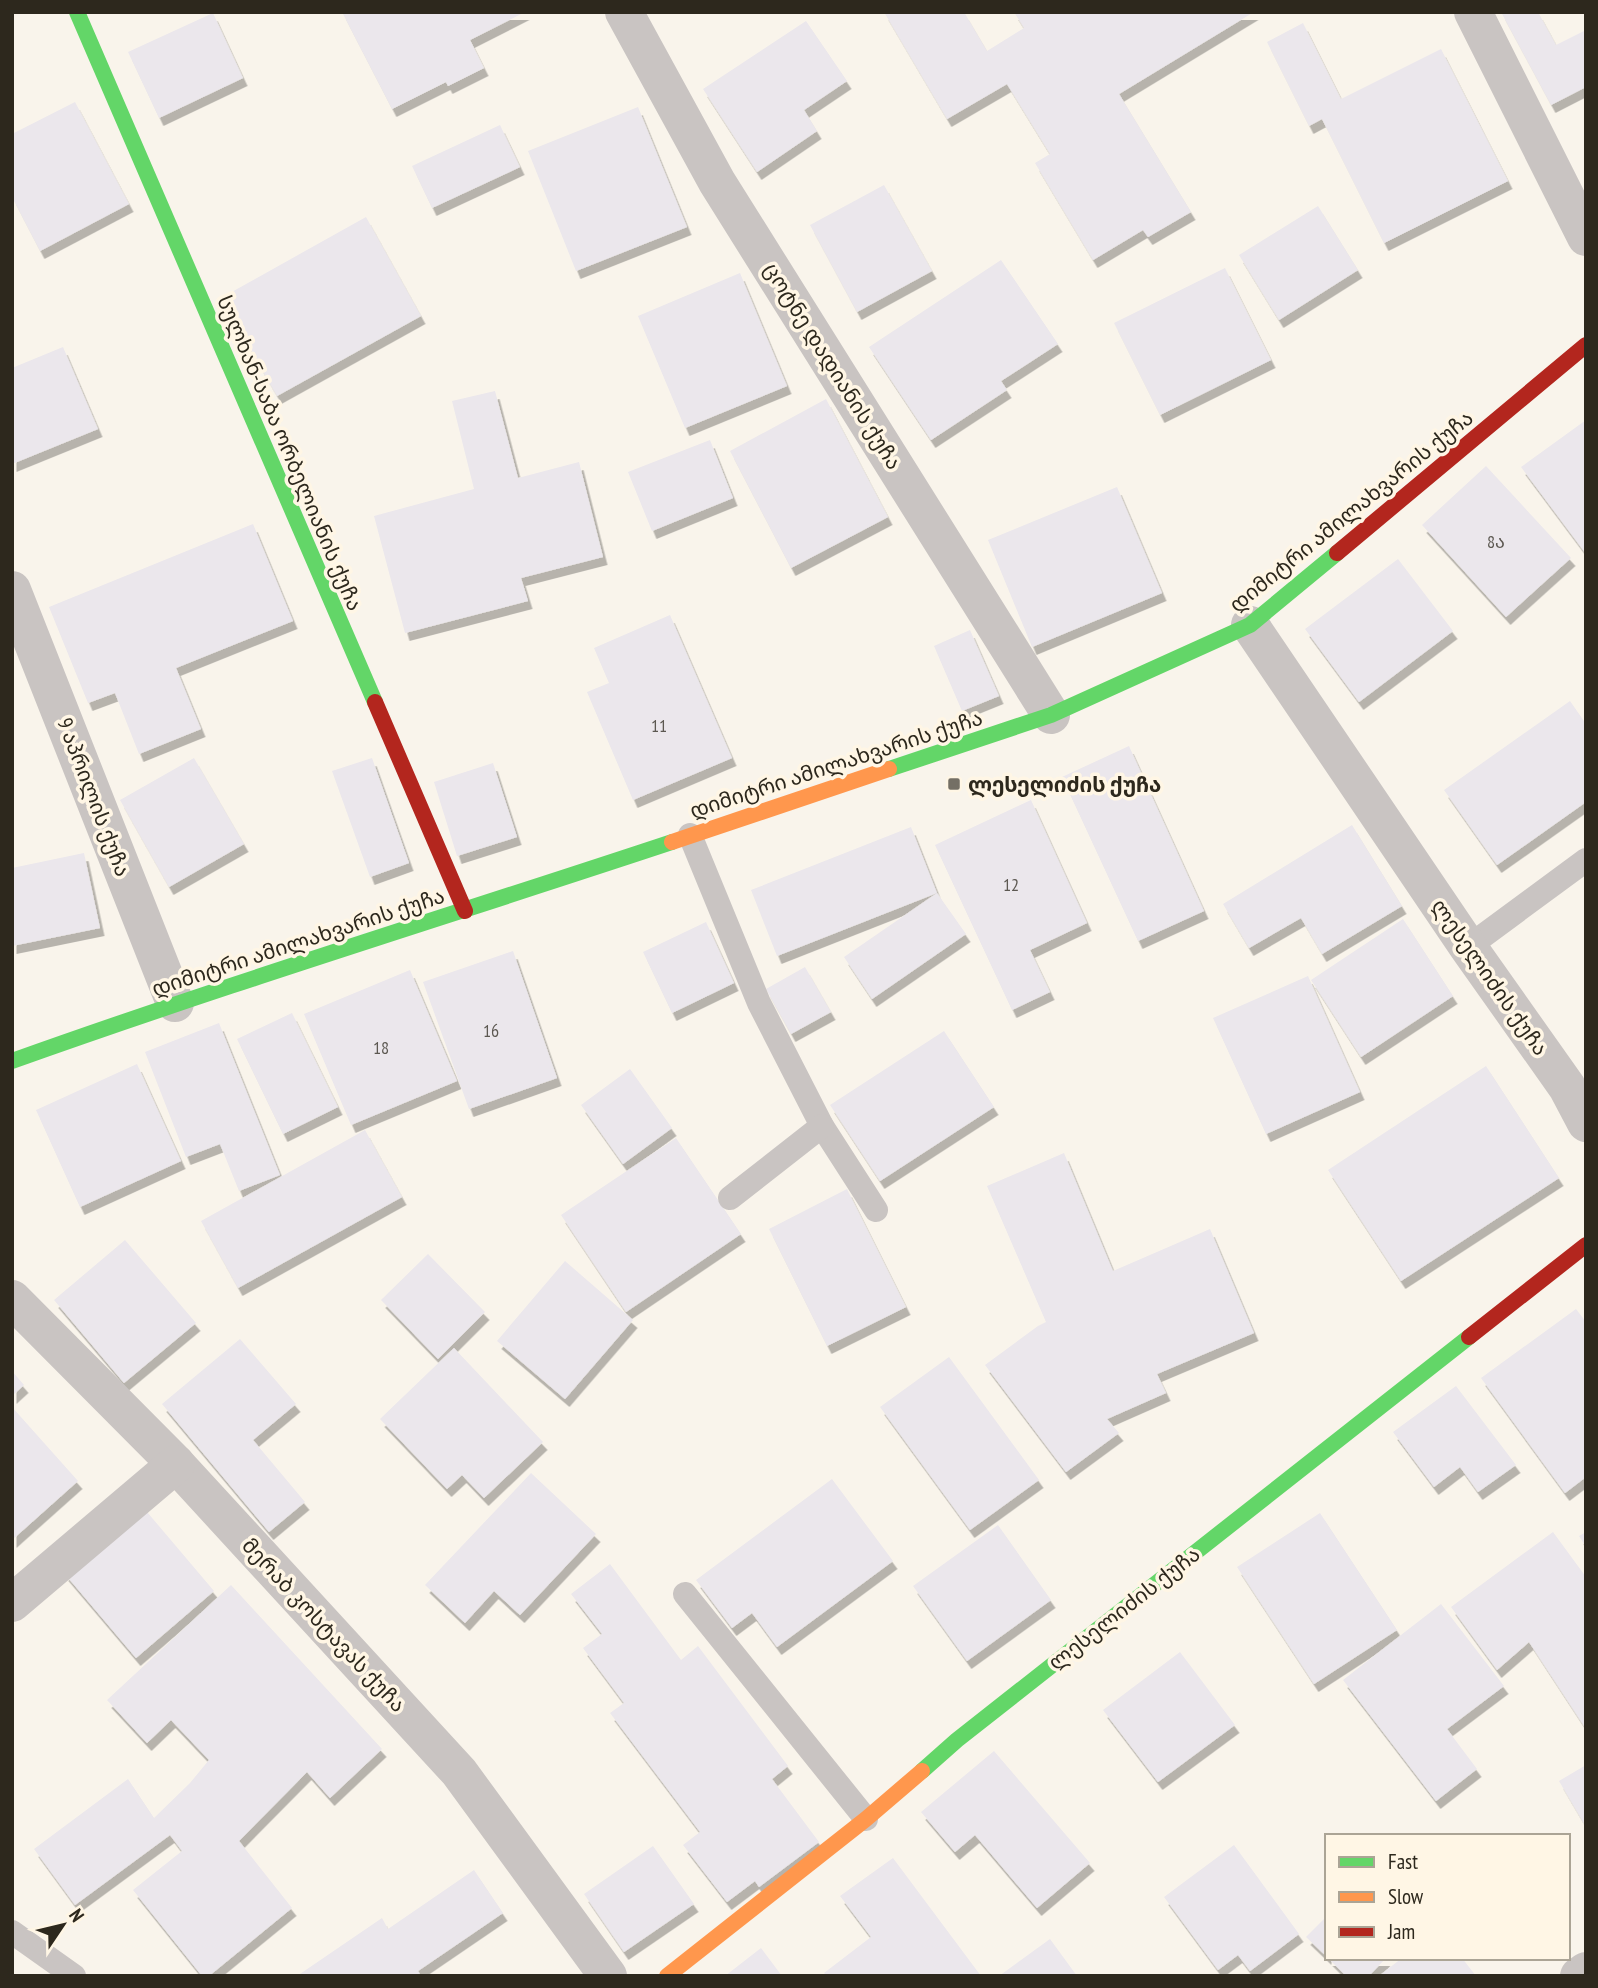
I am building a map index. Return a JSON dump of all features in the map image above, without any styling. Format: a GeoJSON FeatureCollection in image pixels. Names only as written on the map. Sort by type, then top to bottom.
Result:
{"type":"FeatureCollection","features":[{"type":"Feature","properties":{"kind":"street","name":"სულხან-საბა ორბელიანის ქუჩა"},"geometry":{"type":"LineString","coordinates":[[77,12],[465,911]]}},
{"type":"Feature","properties":{"kind":"street","name":"ცოტნე დადიანის ქუჩა"},"geometry":{"type":"LineString","coordinates":[[624,12],[718,182],[1051,715]]}},
{"type":"Feature","properties":{"kind":"street"},"geometry":{"type":"LineString","coordinates":[[1473,12],[1586,237]]}},
{"type":"Feature","properties":{"kind":"street","name":"დიმიტრი ამილახვარის ქუჩა"},"geometry":{"type":"LineString","coordinates":[[12,1061],[175,1003],[465,911],[1051,715],[1250,625],[1586,345]]}},
{"type":"Feature","properties":{"kind":"street","name":"9 აპრილის ქუჩა"},"geometry":{"type":"LineString","coordinates":[[12,590],[175,1003]]}},
{"type":"Feature","properties":{"kind":"street","name":"ლესელიძის ქუჩა"},"geometry":{"type":"LineString","coordinates":[[1250,625],[1468,947],[1567,1087],[1586,1123]]}},
{"type":"Feature","properties":{"kind":"street","name":"ლესელიძის ქუჩა"},"geometry":{"type":"LineString","coordinates":[[667,1976],[866,1819],[957,1740],[1586,1245]]}},
{"type":"Feature","properties":{"kind":"street","name":"მერაბ კოსტავას ქუჩა"},"geometry":{"type":"LineString","coordinates":[[12,1298],[176,1464],[459,1772],[608,1976]]}},
{"type":"Feature","properties":{"kind":"street"},"geometry":{"type":"LineString","coordinates":[[12,1603],[176,1464]]}},
{"type":"Feature","properties":{"kind":"street"},"geometry":{"type":"LineString","coordinates":[[1579,1976],[1586,1970]]}},
{"type":"Feature","properties":{"kind":"lane"},"geometry":{"type":"LineString","coordinates":[[690,835],[759,1003],[822,1126],[876,1210]]}},
{"type":"Feature","properties":{"kind":"lane"},"geometry":{"type":"LineString","coordinates":[[1468,947],[1586,860]]}},
{"type":"Feature","properties":{"kind":"lane"},"geometry":{"type":"LineString","coordinates":[[730,1198],[822,1126]]}},
{"type":"Feature","properties":{"kind":"lane"},"geometry":{"type":"LineString","coordinates":[[685,1594],[866,1819]]}},
{"type":"Feature","properties":{"kind":"lane"},"geometry":{"type":"LineString","coordinates":[[12,1932],[74,1976]]}},
{"type":"Feature","properties":{"kind":"building"},"geometry":{"type":"Polygon","coordinates":[[[342,12],[525,12],[470,40],[484,68],[448,86],[446,82],[392,109],[342,12]]]}},
{"type":"Feature","properties":{"kind":"building"},"geometry":{"type":"Polygon","coordinates":[[[884,12],[964,12],[987,51],[1024,28],[1014,12],[1254,12],[1119,94],[1191,212],[1148,237],[1143,230],[1093,260],[1035,163],[1050,154],[1007,84],[947,119],[884,12]]]}},
{"type":"Feature","properties":{"kind":"building"},"geometry":{"type":"Polygon","coordinates":[[[1501,12],[1538,12],[1556,45],[1584,31],[1586,87],[1551,105],[1501,12]]]}},
{"type":"Feature","properties":{"kind":"building"},"geometry":{"type":"Polygon","coordinates":[[[213,13],[243,78],[159,118],[128,52],[213,13]]]}},
{"type":"Feature","properties":{"kind":"building"},"geometry":{"type":"Polygon","coordinates":[[[806,21],[847,81],[804,110],[817,131],[757,172],[703,89],[806,21]]]}},
{"type":"Feature","properties":{"kind":"building"},"geometry":{"type":"Polygon","coordinates":[[[1303,23],[1341,99],[1441,49],[1508,181],[1384,243],[1322,119],[1309,126],[1267,42],[1303,23]]]}},
{"type":"Feature","properties":{"kind":"building"},"geometry":{"type":"Polygon","coordinates":[[[75,102],[129,204],[40,251],[12,197],[12,134],[75,102]]]}},
{"type":"Feature","properties":{"kind":"building"},"geometry":{"type":"Polygon","coordinates":[[[638,107],[687,227],[576,271],[528,151],[638,107]]]}},
{"type":"Feature","properties":{"kind":"building"},"geometry":{"type":"Polygon","coordinates":[[[500,125],[520,167],[432,208],[412,166],[500,125]]]}},
{"type":"Feature","properties":{"kind":"building"},"geometry":{"type":"Polygon","coordinates":[[[884,185],[932,271],[857,312],[810,225],[884,185]]]}},
{"type":"Feature","properties":{"kind":"building"},"geometry":{"type":"Polygon","coordinates":[[[1318,206],[1358,270],[1279,320],[1239,255],[1318,206]]]}},
{"type":"Feature","properties":{"kind":"building"},"geometry":{"type":"Polygon","coordinates":[[[366,217],[421,316],[277,396],[221,298],[366,217]]]}},
{"type":"Feature","properties":{"kind":"building"},"geometry":{"type":"Polygon","coordinates":[[[1001,260],[1058,344],[1001,381],[1007,390],[931,440],[869,347],[1001,260]]]}},
{"type":"Feature","properties":{"kind":"building"},"geometry":{"type":"Polygon","coordinates":[[[1225,268],[1271,360],[1160,415],[1114,323],[1225,268]]]}},
{"type":"Feature","properties":{"kind":"building"},"geometry":{"type":"Polygon","coordinates":[[[740,273],[787,386],[685,428],[638,316],[740,273]]]}},
{"type":"Feature","properties":{"kind":"building"},"geometry":{"type":"Polygon","coordinates":[[[63,347],[98,429],[12,464],[12,368],[63,347]]]}},
{"type":"Feature","properties":{"kind":"building"},"geometry":{"type":"Polygon","coordinates":[[[495,391],[518,478],[579,462],[603,557],[521,578],[528,601],[405,633],[374,516],[474,489],[452,401],[495,391]]]}},
{"type":"Feature","properties":{"kind":"building"},"geometry":{"type":"Polygon","coordinates":[[[826,399],[888,517],[791,568],[730,451],[826,399]]]}},
{"type":"Feature","properties":{"kind":"building"},"geometry":{"type":"Polygon","coordinates":[[[1586,420],[1586,554],[1521,467],[1586,420]]]}},
{"type":"Feature","properties":{"kind":"building"},"geometry":{"type":"Polygon","coordinates":[[[710,440],[733,498],[652,531],[628,472],[710,440]]]}},
{"type":"Feature","properties":{"kind":"building"},"geometry":{"type":"Polygon","coordinates":[[[1486,466],[1571,558],[1506,617],[1422,525],[1486,466]]]}},
{"type":"Feature","properties":{"kind":"building"},"geometry":{"type":"Polygon","coordinates":[[[1117,487],[1162,593],[1032,647],[988,540],[1117,487]]]}},
{"type":"Feature","properties":{"kind":"building"},"geometry":{"type":"Polygon","coordinates":[[[253,524],[293,621],[176,668],[201,729],[139,754],[115,693],[88,703],[49,607],[253,524]]]}},
{"type":"Feature","properties":{"kind":"building"},"geometry":{"type":"Polygon","coordinates":[[[1398,559],[1453,631],[1359,702],[1305,629],[1398,559]]]}},
{"type":"Feature","properties":{"kind":"building"},"geometry":{"type":"Polygon","coordinates":[[[670,615],[732,758],[633,800],[587,692],[609,683],[594,648],[670,615]]]}},
{"type":"Feature","properties":{"kind":"building"},"geometry":{"type":"Polygon","coordinates":[[[970,630],[999,696],[962,711],[934,646],[970,630]]]}},
{"type":"Feature","properties":{"kind":"building"},"geometry":{"type":"Polygon","coordinates":[[[1570,701],[1586,724],[1586,802],[1497,865],[1444,790],[1570,701]]]}},
{"type":"Feature","properties":{"kind":"building"},"geometry":{"type":"Polygon","coordinates":[[[1129,746],[1204,911],[1138,941],[1062,777],[1129,746]]]}},
{"type":"Feature","properties":{"kind":"building"},"geometry":{"type":"Polygon","coordinates":[[[194,758],[244,844],[169,887],[120,800],[194,758]]]}},
{"type":"Feature","properties":{"kind":"building"},"geometry":{"type":"Polygon","coordinates":[[[372,758],[409,863],[370,877],[332,771],[372,758]]]}},
{"type":"Feature","properties":{"kind":"building"},"geometry":{"type":"Polygon","coordinates":[[[493,763],[517,837],[457,856],[434,782],[493,763]]]}},
{"type":"Feature","properties":{"kind":"building"},"geometry":{"type":"Polygon","coordinates":[[[1031,800],[1087,923],[1030,950],[1050,992],[1012,1010],[935,845],[1031,800]]]}},
{"type":"Feature","properties":{"kind":"building"},"geometry":{"type":"Polygon","coordinates":[[[1352,825],[1402,906],[1322,954],[1301,918],[1249,948],[1223,904],[1352,825]]]}},
{"type":"Feature","properties":{"kind":"building"},"geometry":{"type":"Polygon","coordinates":[[[911,827],[937,893],[777,956],[751,890],[911,827]]]}},
{"type":"Feature","properties":{"kind":"building"},"geometry":{"type":"Polygon","coordinates":[[[84,853],[100,928],[12,946],[12,868],[84,853]]]}},
{"type":"Feature","properties":{"kind":"building"},"geometry":{"type":"Polygon","coordinates":[[[937,893],[966,934],[872,999],[844,957],[937,893]]]}},
{"type":"Feature","properties":{"kind":"building"},"geometry":{"type":"Polygon","coordinates":[[[1403,919],[1453,996],[1361,1057],[1311,980],[1403,919]]]}},
{"type":"Feature","properties":{"kind":"building"},"geometry":{"type":"Polygon","coordinates":[[[706,922],[734,983],[672,1013],[643,952],[706,922]]]}},
{"type":"Feature","properties":{"kind":"building"},"geometry":{"type":"Polygon","coordinates":[[[513,951],[557,1078],[469,1109],[423,982],[513,951]]]}},
{"type":"Feature","properties":{"kind":"building"},"geometry":{"type":"Polygon","coordinates":[[[805,967],[831,1012],[791,1034],[766,989],[805,967]]]}},
{"type":"Feature","properties":{"kind":"building"},"geometry":{"type":"Polygon","coordinates":[[[410,970],[457,1081],[351,1125],[304,1014],[410,970]]]}},
{"type":"Feature","properties":{"kind":"building"},"geometry":{"type":"Polygon","coordinates":[[[1308,976],[1360,1092],[1266,1134],[1213,1018],[1308,976]]]}},
{"type":"Feature","properties":{"kind":"building"},"geometry":{"type":"Polygon","coordinates":[[[292,1013],[338,1107],[283,1134],[237,1039],[292,1013]]]}},
{"type":"Feature","properties":{"kind":"building"},"geometry":{"type":"Polygon","coordinates":[[[219,1023],[280,1175],[239,1191],[220,1144],[186,1157],[145,1052],[219,1023]]]}},
{"type":"Feature","properties":{"kind":"building"},"geometry":{"type":"Polygon","coordinates":[[[944,1031],[994,1107],[880,1181],[830,1105],[944,1031]]]}},
{"type":"Feature","properties":{"kind":"building"},"geometry":{"type":"Polygon","coordinates":[[[137,1064],[181,1161],[80,1207],[36,1110],[137,1064]]]}},
{"type":"Feature","properties":{"kind":"building"},"geometry":{"type":"Polygon","coordinates":[[[1486,1066],[1559,1178],[1401,1281],[1328,1170],[1486,1066]]]}},
{"type":"Feature","properties":{"kind":"building"},"geometry":{"type":"Polygon","coordinates":[[[630,1069],[672,1128],[623,1164],[581,1105],[630,1069]]]}},
{"type":"Feature","properties":{"kind":"building"},"geometry":{"type":"Polygon","coordinates":[[[365,1130],[402,1197],[238,1288],[201,1221],[365,1130]]]}},
{"type":"Feature","properties":{"kind":"building"},"geometry":{"type":"Polygon","coordinates":[[[676,1138],[741,1234],[626,1312],[561,1215],[676,1138]]]}},
{"type":"Feature","properties":{"kind":"building"},"geometry":{"type":"Polygon","coordinates":[[[1064,1153],[1113,1271],[1210,1229],[1254,1333],[1157,1374],[1166,1393],[1107,1419],[1119,1433],[1066,1472],[985,1365],[1046,1322],[987,1186],[1064,1153]]]}},
{"type":"Feature","properties":{"kind":"building"},"geometry":{"type":"Polygon","coordinates":[[[847,1189],[906,1307],[827,1346],[769,1229],[847,1189]]]}},
{"type":"Feature","properties":{"kind":"building"},"geometry":{"type":"Polygon","coordinates":[[[125,1240],[196,1323],[124,1383],[54,1300],[125,1240]]]}},
{"type":"Feature","properties":{"kind":"building"},"geometry":{"type":"Polygon","coordinates":[[[428,1254],[485,1312],[438,1359],[381,1300],[428,1254]]]}},
{"type":"Feature","properties":{"kind":"building"},"geometry":{"type":"Polygon","coordinates":[[[565,1261],[633,1320],[565,1399],[497,1341],[565,1261]]]}},
{"type":"Feature","properties":{"kind":"building"},"geometry":{"type":"Polygon","coordinates":[[[1576,1309],[1586,1322],[1586,1477],[1565,1493],[1481,1378],[1576,1309]]]}},
{"type":"Feature","properties":{"kind":"building"},"geometry":{"type":"Polygon","coordinates":[[[240,1339],[296,1404],[253,1440],[305,1502],[269,1532],[162,1404],[240,1339]]]}},
{"type":"Feature","properties":{"kind":"building"},"geometry":{"type":"Polygon","coordinates":[[[454,1348],[543,1442],[484,1498],[462,1475],[447,1489],[380,1419],[454,1348]]]}},
{"type":"Feature","properties":{"kind":"building"},"geometry":{"type":"Polygon","coordinates":[[[949,1357],[1039,1480],[970,1530],[880,1407],[949,1357]]]}},
{"type":"Feature","properties":{"kind":"building"},"geometry":{"type":"Polygon","coordinates":[[[12,1371],[24,1385],[12,1396],[12,1371]]]}},
{"type":"Feature","properties":{"kind":"building"},"geometry":{"type":"Polygon","coordinates":[[[1456,1386],[1516,1465],[1478,1492],[1460,1467],[1434,1487],[1393,1432],[1456,1386]]]}},
{"type":"Feature","properties":{"kind":"building"},"geometry":{"type":"Polygon","coordinates":[[[12,1407],[78,1481],[12,1540],[12,1407]]]}},
{"type":"Feature","properties":{"kind":"building"},"geometry":{"type":"Polygon","coordinates":[[[531,1473],[596,1534],[520,1615],[494,1591],[465,1623],[425,1585],[531,1473]]]}},
{"type":"Feature","properties":{"kind":"building"},"geometry":{"type":"Polygon","coordinates":[[[832,1479],[893,1561],[777,1647],[752,1613],[732,1628],[696,1580],[832,1479]]]}},
{"type":"Feature","properties":{"kind":"building"},"geometry":{"type":"Polygon","coordinates":[[[142,1506],[214,1591],[136,1658],[64,1573],[142,1506]]]}},
{"type":"Feature","properties":{"kind":"building"},"geometry":{"type":"Polygon","coordinates":[[[1320,1513],[1397,1630],[1314,1684],[1237,1567],[1320,1513]]]}},
{"type":"Feature","properties":{"kind":"building"},"geometry":{"type":"Polygon","coordinates":[[[998,1525],[1051,1600],[967,1661],[913,1586],[998,1525]]]}},
{"type":"Feature","properties":{"kind":"building"},"geometry":{"type":"Polygon","coordinates":[[[1553,1532],[1586,1577],[1584,1726],[1529,1642],[1497,1670],[1451,1607],[1553,1532]]]}},
{"type":"Feature","properties":{"kind":"building"},"geometry":{"type":"Polygon","coordinates":[[[1586,1532],[1586,1547],[1579,1536],[1586,1532]]]}},
{"type":"Feature","properties":{"kind":"building"},"geometry":{"type":"Polygon","coordinates":[[[610,1564],[681,1660],[698,1646],[788,1766],[772,1779],[819,1842],[759,1887],[755,1881],[727,1902],[683,1845],[700,1832],[610,1713],[624,1703],[583,1648],[602,1634],[571,1594],[610,1564]]]}},
{"type":"Feature","properties":{"kind":"building"},"geometry":{"type":"Polygon","coordinates":[[[231,1585],[382,1749],[330,1798],[307,1772],[239,1841],[292,1908],[209,1976],[202,1976],[133,1890],[182,1851],[170,1835],[75,1905],[34,1849],[128,1779],[154,1818],[209,1760],[171,1720],[147,1743],[107,1700],[231,1585]]]}},
{"type":"Feature","properties":{"kind":"building"},"geometry":{"type":"Polygon","coordinates":[[[1441,1604],[1504,1686],[1447,1729],[1477,1769],[1436,1801],[1343,1680],[1441,1604]]]}},
{"type":"Feature","properties":{"kind":"building"},"geometry":{"type":"Polygon","coordinates":[[[1180,1652],[1235,1725],[1158,1782],[1103,1710],[1180,1652]]]}},
{"type":"Feature","properties":{"kind":"building"},"geometry":{"type":"Polygon","coordinates":[[[994,1751],[1090,1863],[1037,1908],[975,1835],[955,1852],[921,1812],[994,1751]]]}},
{"type":"Feature","properties":{"kind":"building"},"geometry":{"type":"Polygon","coordinates":[[[1586,1765],[1586,1827],[1559,1781],[1586,1765]]]}},
{"type":"Feature","properties":{"kind":"building"},"geometry":{"type":"Polygon","coordinates":[[[1234,1845],[1299,1934],[1250,1971],[1238,1955],[1218,1970],[1164,1897],[1234,1845]]]}},
{"type":"Feature","properties":{"kind":"building"},"geometry":{"type":"Polygon","coordinates":[[[653,1846],[694,1904],[624,1952],[584,1894],[653,1846]]]}},
{"type":"Feature","properties":{"kind":"building"},"geometry":{"type":"Polygon","coordinates":[[[893,1858],[981,1976],[827,1976],[824,1973],[871,1937],[840,1896],[893,1858]]]}},
{"type":"Feature","properties":{"kind":"building"},"geometry":{"type":"Polygon","coordinates":[[[474,1870],[503,1913],[418,1971],[421,1976],[297,1976],[382,1918],[388,1929],[474,1870]]]}},
{"type":"Feature","properties":{"kind":"building"},"geometry":{"type":"Polygon","coordinates":[[[1325,1918],[1325,1955],[1306,1937],[1325,1918]]]}},
{"type":"Feature","properties":{"kind":"building"},"geometry":{"type":"Polygon","coordinates":[[[1050,1939],[1077,1976],[999,1976],[1050,1939]]]}},
{"type":"Feature","properties":{"kind":"building"},"geometry":{"type":"Polygon","coordinates":[[[761,1948],[782,1976],[725,1976],[761,1948]]]}},
{"type":"Feature","properties":{"kind":"building"},"geometry":{"type":"Polygon","coordinates":[[[1330,1960],[1384,1960],[1369,1976],[1346,1976],[1330,1960]]]}},
{"type":"Feature","properties":{"kind":"building"},"geometry":{"type":"Polygon","coordinates":[[[1399,1960],[1464,1960],[1476,1976],[1379,1976],[1399,1960]]]}},
{"type":"Feature","properties":{"kind":"traffic: fast"},"geometry":{"type":"LineString","coordinates":[[77,12],[375,702]]}},
{"type":"Feature","properties":{"kind":"traffic: fast"},"geometry":{"type":"LineString","coordinates":[[889,769],[1051,715],[1250,625],[1337,553]]}},
{"type":"Feature","properties":{"kind":"traffic: fast"},"geometry":{"type":"LineString","coordinates":[[12,1061],[672,842]]}},
{"type":"Feature","properties":{"kind":"traffic: fast"},"geometry":{"type":"LineString","coordinates":[[922,1771],[957,1740],[1469,1337]]}},
{"type":"Feature","properties":{"kind":"traffic: slow"},"geometry":{"type":"LineString","coordinates":[[672,842],[889,769]]}},
{"type":"Feature","properties":{"kind":"traffic: slow"},"geometry":{"type":"LineString","coordinates":[[667,1976],[866,1819],[922,1771]]}},
{"type":"Feature","properties":{"kind":"traffic: jam"},"geometry":{"type":"LineString","coordinates":[[1337,553],[1586,345]]}},
{"type":"Feature","properties":{"kind":"traffic: jam"},"geometry":{"type":"LineString","coordinates":[[375,702],[465,911]]}},
{"type":"Feature","properties":{"kind":"traffic: jam"},"geometry":{"type":"LineString","coordinates":[[1469,1337],[1586,1245]]}},
{"type":"Feature","properties":{"kind":"place","name":"ლესელიძის ქუჩა"},"geometry":{"type":"Point","coordinates":[954,784]}}]}
